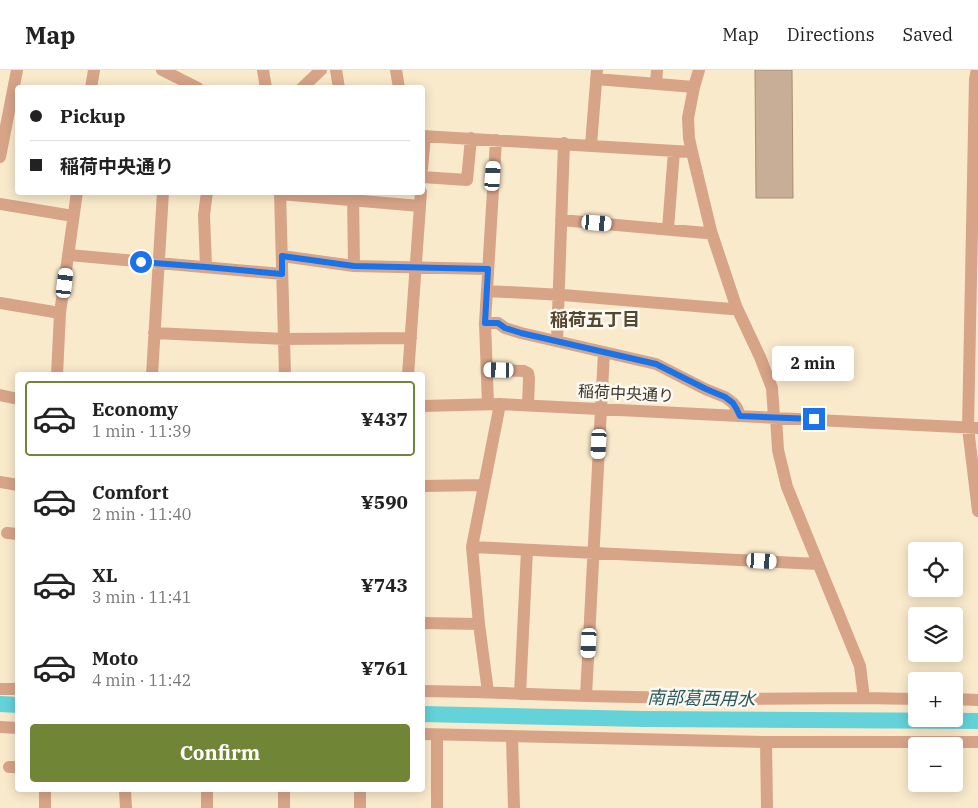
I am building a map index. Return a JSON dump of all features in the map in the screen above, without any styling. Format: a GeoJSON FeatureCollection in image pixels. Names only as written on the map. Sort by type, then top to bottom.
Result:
{"type":"FeatureCollection","features":[{"type":"Feature","properties":{"kind":"street"},"geometry":{"type":"LineString","coordinates":[[0,157],[9,103],[17,70]]}},
{"type":"Feature","properties":{"kind":"street"},"geometry":{"type":"LineString","coordinates":[[92,85],[94,70]]}},
{"type":"Feature","properties":{"kind":"street"},"geometry":{"type":"LineString","coordinates":[[162,70],[174,82]]}},
{"type":"Feature","properties":{"kind":"street"},"geometry":{"type":"LineString","coordinates":[[263,70],[266,85]]}},
{"type":"Feature","properties":{"kind":"street"},"geometry":{"type":"LineString","coordinates":[[305,85],[321,70]]}},
{"type":"Feature","properties":{"kind":"street"},"geometry":{"type":"LineString","coordinates":[[336,70],[338,85]]}},
{"type":"Feature","properties":{"kind":"street"},"geometry":{"type":"LineString","coordinates":[[396,70],[398,85]]}},
{"type":"Feature","properties":{"kind":"street"},"geometry":{"type":"LineString","coordinates":[[699,70],[688,118],[689,138],[711,232],[736,306],[772,388],[778,450],[787,487],[860,666],[864,698]]}},
{"type":"Feature","properties":{"kind":"street"},"geometry":{"type":"LineString","coordinates":[[977,70],[973,140],[973,428],[978,511]]}},
{"type":"Feature","properties":{"kind":"street"},"geometry":{"type":"LineString","coordinates":[[591,145],[596,75],[656,76],[694,87]]}},
{"type":"Feature","properties":{"kind":"street"},"geometry":{"type":"LineString","coordinates":[[425,136],[692,152]]}},
{"type":"Feature","properties":{"kind":"street"},"geometry":{"type":"LineString","coordinates":[[425,177],[467,180],[471,138]]}},
{"type":"Feature","properties":{"kind":"street"},"geometry":{"type":"LineString","coordinates":[[488,692],[472,547],[484,485],[494,404],[487,370],[485,323],[496,140]]}},
{"type":"Feature","properties":{"kind":"street"},"geometry":{"type":"LineString","coordinates":[[557,341],[564,143]]}},
{"type":"Feature","properties":{"kind":"street"},"geometry":{"type":"LineString","coordinates":[[668,229],[674,151]]}},
{"type":"Feature","properties":{"kind":"street"},"geometry":{"type":"LineString","coordinates":[[57,372],[60,313],[76,195]]}},
{"type":"Feature","properties":{"kind":"street"},"geometry":{"type":"LineString","coordinates":[[152,372],[163,195]]}},
{"type":"Feature","properties":{"kind":"street"},"geometry":{"type":"LineString","coordinates":[[206,267],[204,215],[207,195]]}},
{"type":"Feature","properties":{"kind":"street"},"geometry":{"type":"LineString","coordinates":[[280,195],[285,372]]}},
{"type":"Feature","properties":{"kind":"street"},"geometry":{"type":"LineString","coordinates":[[317,195],[354,197],[420,206]]}},
{"type":"Feature","properties":{"kind":"street"},"geometry":{"type":"LineString","coordinates":[[408,372],[421,195]]}},
{"type":"Feature","properties":{"kind":"street"},"geometry":{"type":"LineString","coordinates":[[354,197],[354,266]]}},
{"type":"Feature","properties":{"kind":"street"},"geometry":{"type":"LineString","coordinates":[[0,204],[73,216]]}},
{"type":"Feature","properties":{"kind":"street"},"geometry":{"type":"LineString","coordinates":[[561,220],[711,232]]}},
{"type":"Feature","properties":{"kind":"street"},"geometry":{"type":"LineString","coordinates":[[69,255],[282,274]]}},
{"type":"Feature","properties":{"kind":"street"},"geometry":{"type":"LineString","coordinates":[[282,256],[354,266],[488,269]]}},
{"type":"Feature","properties":{"kind":"street"},"geometry":{"type":"LineString","coordinates":[[487,291],[730,308],[736,306]]}},
{"type":"Feature","properties":{"kind":"street"},"geometry":{"type":"LineString","coordinates":[[0,303],[60,313]]}},
{"type":"Feature","properties":{"kind":"street"},"geometry":{"type":"LineString","coordinates":[[485,323],[498,323],[505,328],[521,333],[656,364],[725,397],[733,403],[740,416]]}},
{"type":"Feature","properties":{"kind":"street"},"geometry":{"type":"LineString","coordinates":[[154,333],[284,339],[411,338]]}},
{"type":"Feature","properties":{"kind":"street"},"geometry":{"type":"LineString","coordinates":[[586,696],[604,352]]}},
{"type":"Feature","properties":{"kind":"street"},"geometry":{"type":"LineString","coordinates":[[487,370],[524,371],[528,373],[528,405]]}},
{"type":"Feature","properties":{"kind":"street"},"geometry":{"type":"LineString","coordinates":[[0,395],[15,398]]}},
{"type":"Feature","properties":{"kind":"street","name":"稲荷中央通り"},"geometry":{"type":"LineString","coordinates":[[425,406],[528,405],[973,428]]}},
{"type":"Feature","properties":{"kind":"street"},"geometry":{"type":"LineString","coordinates":[[0,482],[15,484]]}},
{"type":"Feature","properties":{"kind":"street"},"geometry":{"type":"LineString","coordinates":[[425,486],[484,485]]}},
{"type":"Feature","properties":{"kind":"street"},"geometry":{"type":"LineString","coordinates":[[472,547],[818,564]]}},
{"type":"Feature","properties":{"kind":"street"},"geometry":{"type":"LineString","coordinates":[[520,694],[527,550]]}},
{"type":"Feature","properties":{"kind":"street"},"geometry":{"type":"LineString","coordinates":[[425,623],[479,624]]}},
{"type":"Feature","properties":{"kind":"street"},"geometry":{"type":"LineString","coordinates":[[0,689],[15,689]]}},
{"type":"Feature","properties":{"kind":"street"},"geometry":{"type":"LineString","coordinates":[[425,691],[731,699],[908,699]]}},
{"type":"Feature","properties":{"kind":"street"},"geometry":{"type":"LineString","coordinates":[[963,699],[978,700]]}},
{"type":"Feature","properties":{"kind":"street"},"geometry":{"type":"LineString","coordinates":[[0,727],[15,728]]}},
{"type":"Feature","properties":{"kind":"street"},"geometry":{"type":"LineString","coordinates":[[425,734],[766,742],[978,742]]}},
{"type":"Feature","properties":{"kind":"street"},"geometry":{"type":"LineString","coordinates":[[437,735],[437,808]]}},
{"type":"Feature","properties":{"kind":"street"},"geometry":{"type":"LineString","coordinates":[[512,737],[514,808]]}},
{"type":"Feature","properties":{"kind":"street"},"geometry":{"type":"LineString","coordinates":[[766,742],[767,808]]}},
{"type":"Feature","properties":{"kind":"street"},"geometry":{"type":"LineString","coordinates":[[44,792],[45,808]]}},
{"type":"Feature","properties":{"kind":"street"},"geometry":{"type":"LineString","coordinates":[[125,792],[126,808]]}},
{"type":"Feature","properties":{"kind":"street"},"geometry":{"type":"LineString","coordinates":[[207,792],[207,808]]}},
{"type":"Feature","properties":{"kind":"street"},"geometry":{"type":"LineString","coordinates":[[284,792],[284,808]]}},
{"type":"Feature","properties":{"kind":"street"},"geometry":{"type":"LineString","coordinates":[[360,792],[360,808]]}},
{"type":"Feature","properties":{"kind":"building"},"geometry":{"type":"Polygon","coordinates":[[[755,70],[792,70],[793,198],[756,198],[755,70]]]}},
{"type":"Feature","properties":{"kind":"waterway","name":"南部葛西用水"},"geometry":{"type":"LineString","coordinates":[[0,704],[15,705]]}},
{"type":"Feature","properties":{"kind":"waterway","name":"南部葛西用水"},"geometry":{"type":"LineString","coordinates":[[425,714],[642,719],[978,721]]}},
{"type":"Feature","properties":{"kind":"district","name":"稲荷五丁目"},"geometry":{"type":"Point","coordinates":[595,319]}},
{"type":"Feature","properties":{"kind":"route"},"geometry":{"type":"LineString","coordinates":[[141,262],[282,274],[282,256],[354,266],[488,269],[485,323],[498,323],[505,328],[521,333],[656,364],[725,397],[733,403],[740,416],[814,419]]}}]}
